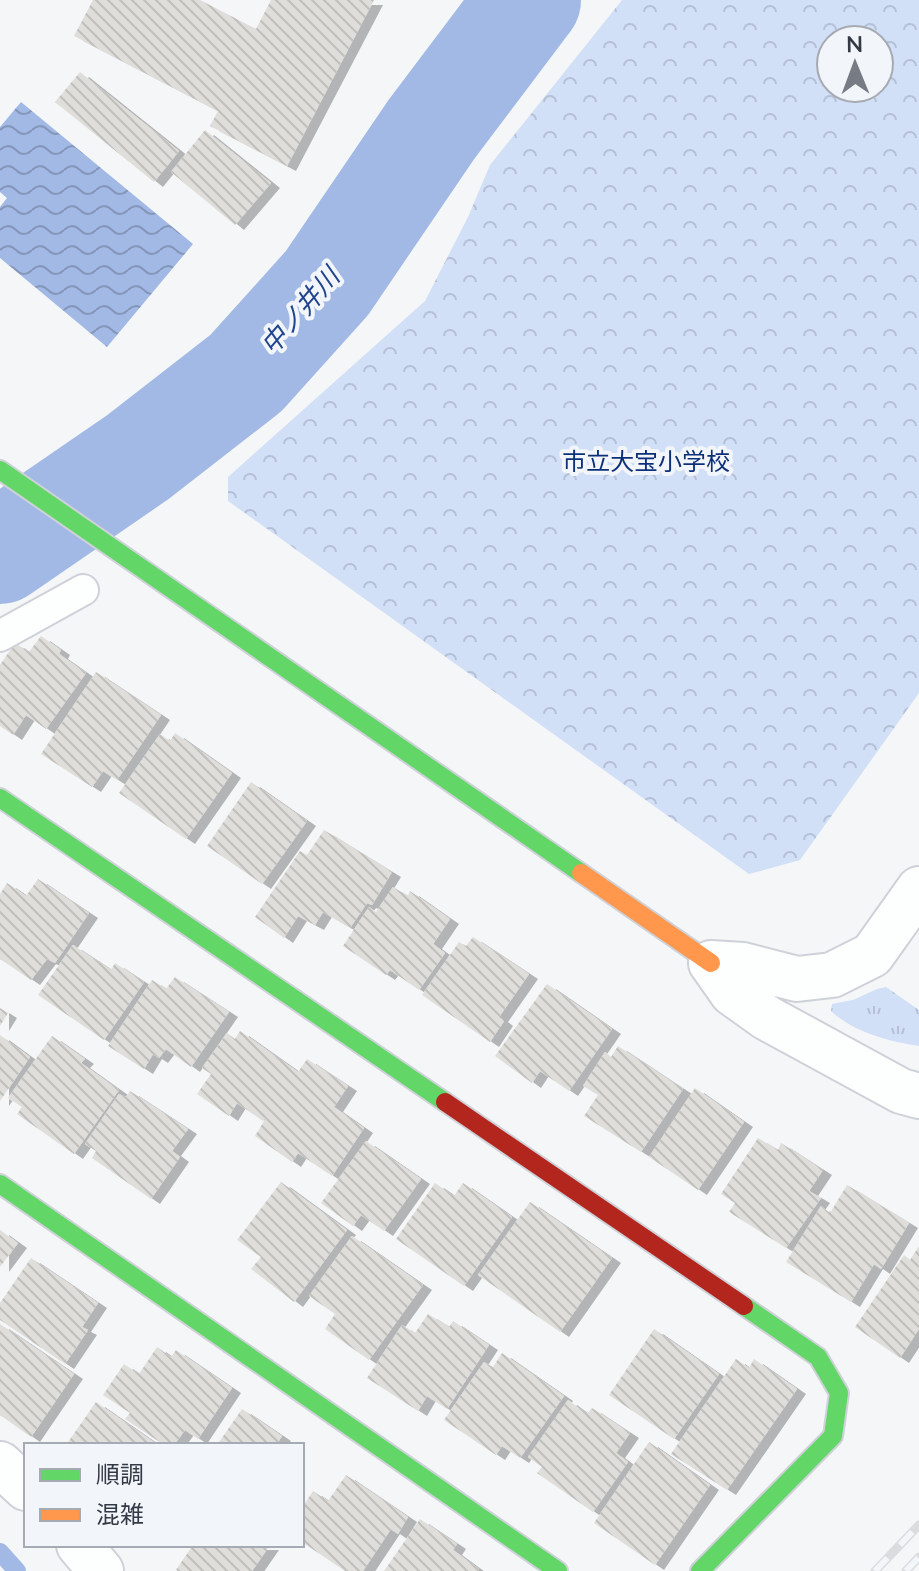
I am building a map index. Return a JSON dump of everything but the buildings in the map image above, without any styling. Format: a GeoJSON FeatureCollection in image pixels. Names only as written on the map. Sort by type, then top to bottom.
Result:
{"type":"FeatureCollection","features":[{"type":"Feature","properties":{"kind":"street"},"geometry":{"type":"LineString","coordinates":[[5,474],[711,963],[732,993],[767,1018],[901,1091],[919,1096]]}},
{"type":"Feature","properties":{"kind":"street"},"geometry":{"type":"LineString","coordinates":[[0,798],[818,1357],[839,1393],[833,1436],[700,1571]]}},
{"type":"Feature","properties":{"kind":"street"},"geometry":{"type":"LineString","coordinates":[[711,963],[743,965],[797,979],[832,975],[872,955],[919,889]]}},
{"type":"Feature","properties":{"kind":"street"},"geometry":{"type":"LineString","coordinates":[[0,1184],[558,1571]]}},
{"type":"Feature","properties":{"kind":"street"},"geometry":{"type":"LineString","coordinates":[[0,1464],[24,1486]]}},
{"type":"Feature","properties":{"kind":"street"},"geometry":{"type":"LineString","coordinates":[[81,1547],[101,1571]]}},
{"type":"Feature","properties":{"kind":"lane"},"geometry":{"type":"LineString","coordinates":[[0,636],[83,590]]}},
{"type":"Feature","properties":{"kind":"green space","name":"市立大宝小学校"},"geometry":{"type":"Polygon","coordinates":[[[622,0],[919,0],[919,693],[800,860],[749,874],[228,501],[228,477],[425,301],[468,217],[490,165],[622,0]]]}},
{"type":"Feature","properties":{"kind":"green space"},"geometry":{"type":"Polygon","coordinates":[[[886,987],[919,1010],[919,1046],[872,1035],[831,1011],[832,1004],[853,1000],[886,987]]]}},
{"type":"Feature","properties":{"kind":"water"},"geometry":{"type":"Polygon","coordinates":[[[21,102],[193,244],[107,347],[0,258],[0,207],[7,198],[0,192],[0,127],[21,102]]]}},
{"type":"Feature","properties":{"kind":"waterway","name":"中ノ井川"},"geometry":{"type":"LineString","coordinates":[[0,552],[138,457],[246,373],[327,283],[431,130],[529,0]]}},
{"type":"Feature","properties":{"kind":"waterway"},"geometry":{"type":"LineString","coordinates":[[0,1552],[17,1571]]}},
{"type":"Feature","properties":{"kind":"railway"},"geometry":{"type":"LineString","coordinates":[[875,1571],[919,1525]]}},
{"type":"Feature","properties":{"kind":"railway"},"geometry":{"type":"LineString","coordinates":[[906,1571],[919,1557]]}},
{"type":"Feature","properties":{"kind":"traffic: fast"},"geometry":{"type":"LineString","coordinates":[[0,470],[581,873]]}},
{"type":"Feature","properties":{"kind":"traffic: fast"},"geometry":{"type":"LineString","coordinates":[[0,798],[445,1102]]}},
{"type":"Feature","properties":{"kind":"traffic: fast"},"geometry":{"type":"LineString","coordinates":[[0,1184],[558,1571]]}},
{"type":"Feature","properties":{"kind":"traffic: fast"},"geometry":{"type":"LineString","coordinates":[[700,1571],[833,1436],[839,1393],[818,1357],[744,1306]]}},
{"type":"Feature","properties":{"kind":"traffic: slow"},"geometry":{"type":"LineString","coordinates":[[581,873],[711,963]]}},
{"type":"Feature","properties":{"kind":"traffic: jam"},"geometry":{"type":"LineString","coordinates":[[445,1102],[744,1306]]}}]}
